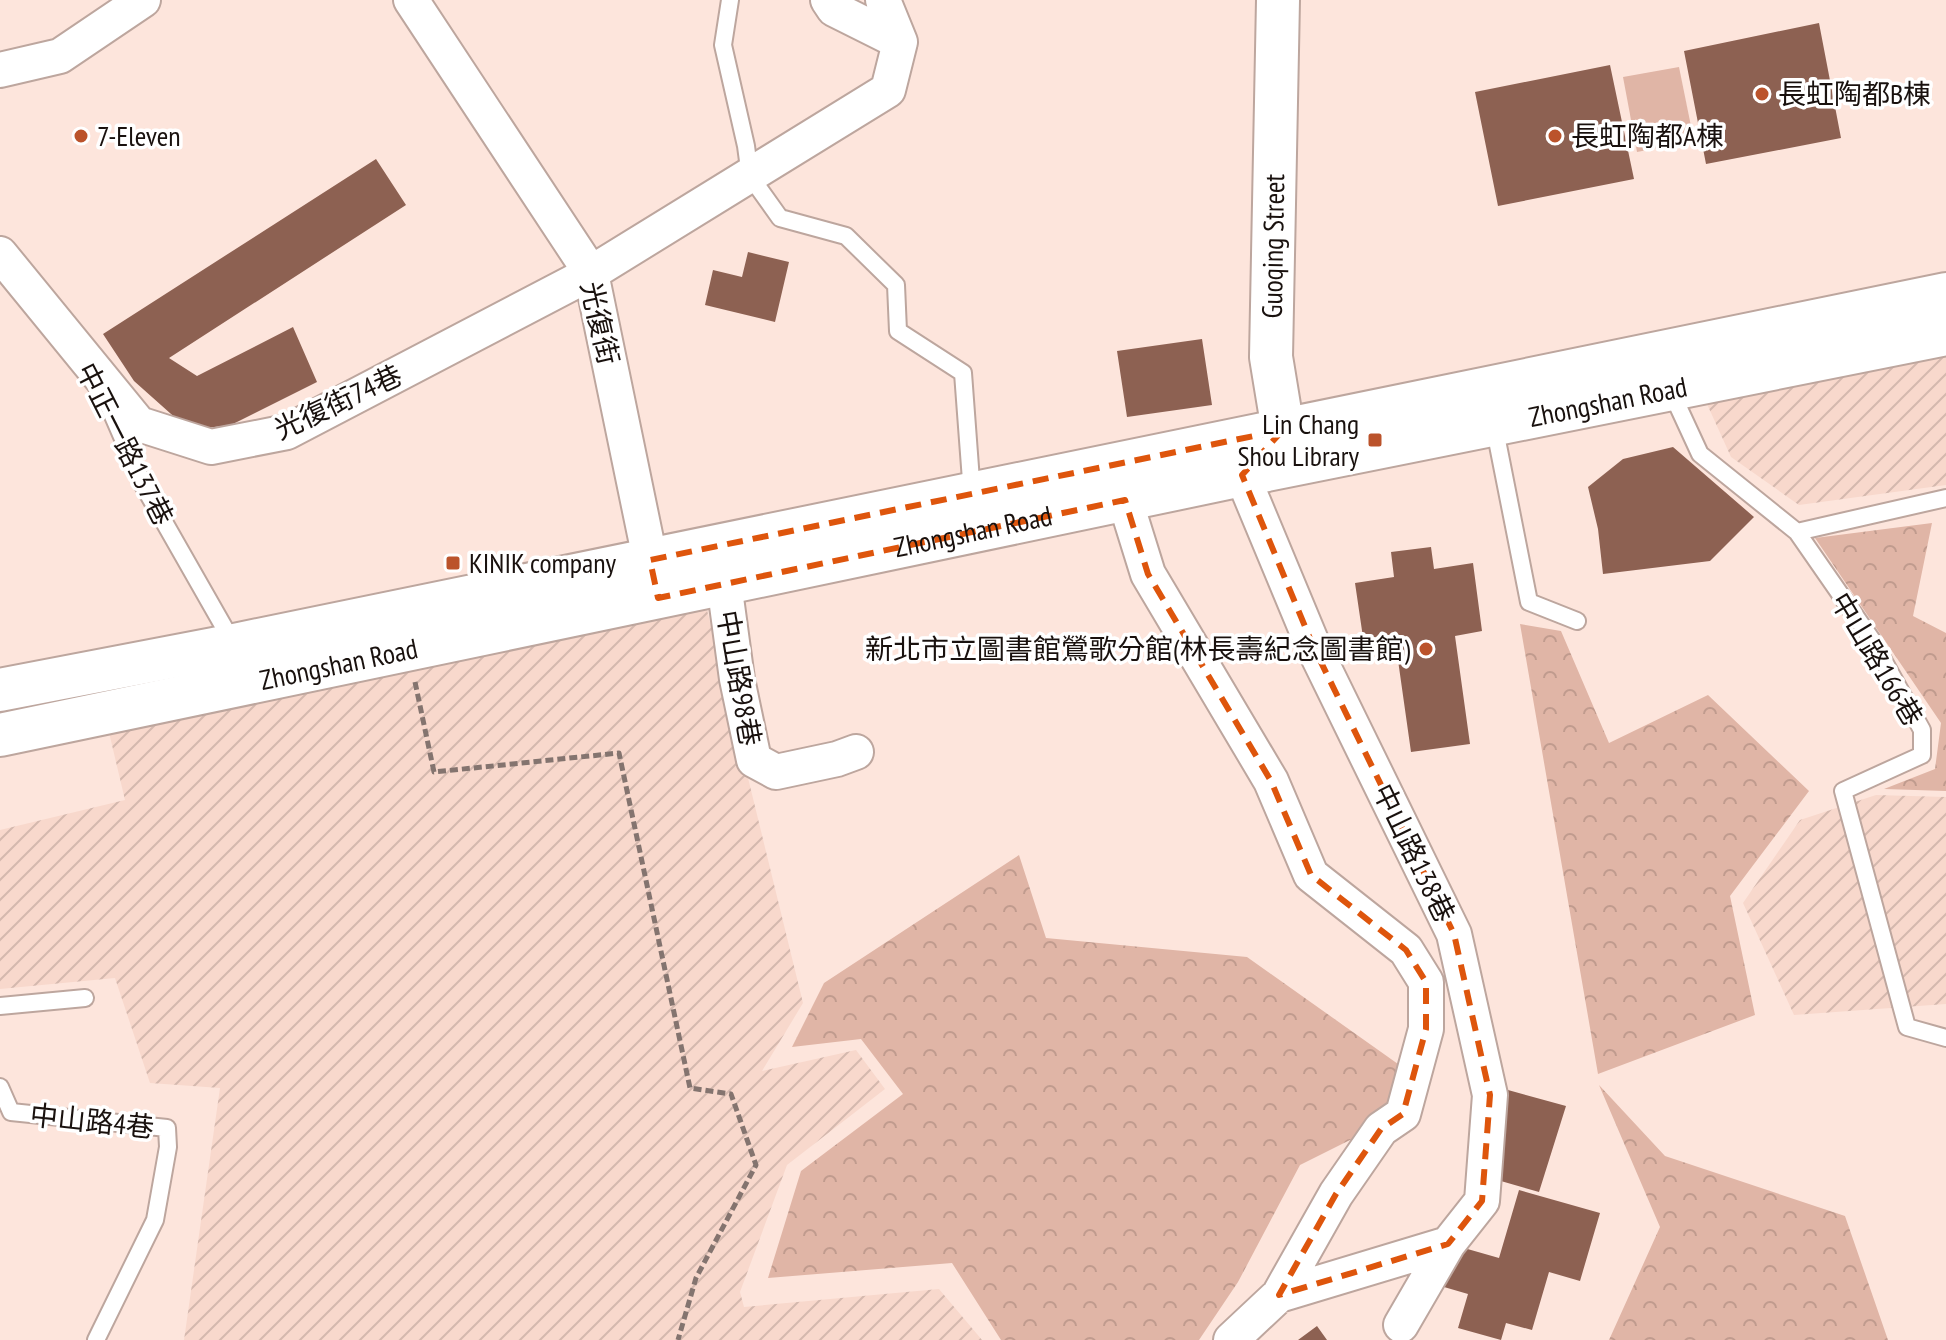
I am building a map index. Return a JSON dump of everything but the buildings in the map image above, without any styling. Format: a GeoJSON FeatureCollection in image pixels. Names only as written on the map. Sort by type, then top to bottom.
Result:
{"type":"FeatureCollection","features":[{"type":"Feature","properties":{"kind":"street"},"geometry":{"type":"LineString","coordinates":[[0,70],[60,56],[143,0]]}},
{"type":"Feature","properties":{"kind":"street","name":"光復街"},"geometry":{"type":"LineString","coordinates":[[411,0],[591,273],[654,579]]}},
{"type":"Feature","properties":{"kind":"street"},"geometry":{"type":"LineString","coordinates":[[828,0],[834,9],[900,42]]}},
{"type":"Feature","properties":{"kind":"street"},"geometry":{"type":"LineString","coordinates":[[883,0],[900,42]]}},
{"type":"Feature","properties":{"kind":"street","name":"Guoqing Street"},"geometry":{"type":"LineString","coordinates":[[1278,0],[1271,357],[1283,430]]}},
{"type":"Feature","properties":{"kind":"street","name":"光復街74巷"},"geometry":{"type":"LineString","coordinates":[[92,369],[139,424],[211,447],[287,432],[591,273],[888,90],[900,42]]}},
{"type":"Feature","properties":{"kind":"street","name":"中正一路137巷"},"geometry":{"type":"LineString","coordinates":[[0,254],[92,369]]}},
{"type":"Feature","properties":{"kind":"street","name":"Zhongshan Road"},"geometry":{"type":"LineString","coordinates":[[1667,371],[1946,294]]}},
{"type":"Feature","properties":{"kind":"street","name":"Zhongshan Road"},"geometry":{"type":"LineString","coordinates":[[0,690],[234,645],[654,579],[724,583],[1242,475],[1491,406],[1667,371],[1946,334]]}},
{"type":"Feature","properties":{"kind":"street","name":"Zhongshan Road"},"geometry":{"type":"LineString","coordinates":[[0,735],[409,650],[654,579],[972,494],[1283,430],[1491,406]]}},
{"type":"Feature","properties":{"kind":"street"},"geometry":{"type":"LineString","coordinates":[[1242,475],[1283,430]]}},
{"type":"Feature","properties":{"kind":"street","name":"中山路138巷"},"geometry":{"type":"LineString","coordinates":[[1242,475],[1314,648],[1454,934],[1490,1095],[1482,1201],[1448,1244],[1401,1325]]}},
{"type":"Feature","properties":{"kind":"street"},"geometry":{"type":"LineString","coordinates":[[1125,500],[1148,574],[1271,781],[1311,875],[1406,950],[1426,982],[1426,1029],[1403,1114],[1381,1129],[1345,1181],[1279,1295],[1231,1340]]}},
{"type":"Feature","properties":{"kind":"street","name":"中山路98巷"},"geometry":{"type":"LineString","coordinates":[[724,583],[737,679],[754,760],[776,772],[856,752]]}},
{"type":"Feature","properties":{"kind":"street"},"geometry":{"type":"LineString","coordinates":[[1279,1295],[1448,1244]]}},
{"type":"Feature","properties":{"kind":"lane"},"geometry":{"type":"LineString","coordinates":[[730,0],[723,45],[750,176],[780,218],[846,236],[896,285],[898,331],[963,373],[972,494]]}},
{"type":"Feature","properties":{"kind":"lane","name":"中正一路137巷"},"geometry":{"type":"LineString","coordinates":[[92,369],[143,485],[234,645]]}},
{"type":"Feature","properties":{"kind":"lane","name":"中山路166巷"},"geometry":{"type":"LineString","coordinates":[[1667,371],[1700,454],[1797,532],[1872,640],[1922,730],[1922,755],[1843,791],[1907,1027],[1946,1038]]}},
{"type":"Feature","properties":{"kind":"lane"},"geometry":{"type":"LineString","coordinates":[[1491,406],[1529,602],[1577,621]]}},
{"type":"Feature","properties":{"kind":"lane"},"geometry":{"type":"LineString","coordinates":[[1797,532],[1946,498]]}},
{"type":"Feature","properties":{"kind":"lane"},"geometry":{"type":"LineString","coordinates":[[0,1006],[85,998]]}},
{"type":"Feature","properties":{"kind":"lane","name":"中山路4巷"},"geometry":{"type":"LineString","coordinates":[[0,1087],[11,1112],[167,1128],[168,1147],[155,1220],[96,1340]]}},
{"type":"Feature","properties":{"kind":"path"},"geometry":{"type":"LineString","coordinates":[[409,650],[434,772],[619,753],[690,1088],[731,1094],[756,1165],[696,1278],[678,1340]]}},
{"type":"Feature","properties":{"kind":"highlighted area"},"geometry":{"type":"Polygon","coordinates":[[[1283,430],[1242,475],[1314,648],[1454,934],[1490,1095],[1482,1201],[1448,1244],[1279,1295],[1336,1194],[1381,1129],[1403,1114],[1426,1029],[1426,982],[1406,950],[1311,875],[1271,781],[1148,574],[1125,500],[658,598],[650,560],[1283,430]]]}},
{"type":"Feature","properties":{"kind":"shaded area"},"geometry":{"type":"Polygon","coordinates":[[[1946,354],[1946,485],[1799,505],[1731,457],[1707,404],[1946,354]]]}},
{"type":"Feature","properties":{"kind":"shaded area"},"geometry":{"type":"Polygon","coordinates":[[[707,610],[803,1003],[762,1071],[856,1050],[885,1089],[787,1165],[740,1292],[744,1307],[939,1289],[982,1340],[184,1340],[220,1088],[150,1083],[115,978],[0,989],[0,830],[125,800],[107,724],[707,610]]]}},
{"type":"Feature","properties":{"kind":"shaded area"},"geometry":{"type":"Polygon","coordinates":[[[1876,795],[1946,797],[1946,1004],[1794,1015],[1743,903],[1800,820],[1876,795]]]}},
{"type":"Feature","properties":{"kind":"green space"},"geometry":{"type":"Polygon","coordinates":[[[1679,67],[1694,141],[1637,152],[1623,77],[1679,67]]]}},
{"type":"Feature","properties":{"kind":"green space"},"geometry":{"type":"Polygon","coordinates":[[[1932,523],[1913,616],[1946,633],[1946,791],[1884,789],[1935,769],[1941,723],[1815,538],[1932,523]]]}},
{"type":"Feature","properties":{"kind":"green space"},"geometry":{"type":"Polygon","coordinates":[[[1520,624],[1561,631],[1609,743],[1708,695],[1809,791],[1730,896],[1755,1015],[1598,1074],[1520,624]]]}},
{"type":"Feature","properties":{"kind":"green space"},"geometry":{"type":"Polygon","coordinates":[[[1019,855],[1046,938],[1247,957],[1398,1064],[1388,1121],[1300,1165],[1238,1282],[1199,1340],[1001,1340],[952,1263],[768,1278],[801,1171],[903,1094],[861,1039],[792,1047],[824,983],[1019,855]]]}},
{"type":"Feature","properties":{"kind":"green space"},"geometry":{"type":"Polygon","coordinates":[[[1599,1085],[1665,1156],[1845,1216],[1888,1340],[1609,1340],[1660,1227],[1599,1085]]]}},
{"type":"Feature","properties":{"kind":"place","name":"長虹陶都B棟"},"geometry":{"type":"Point","coordinates":[1762,94]}},
{"type":"Feature","properties":{"kind":"place","name":"7-Eleven"},"geometry":{"type":"Point","coordinates":[81,136]}},
{"type":"Feature","properties":{"kind":"place","name":"長虹陶都A棟"},"geometry":{"type":"Point","coordinates":[1555,136]}},
{"type":"Feature","properties":{"kind":"place","name":"Lin Chang Shou Library"},"geometry":{"type":"Point","coordinates":[1375,440]}},
{"type":"Feature","properties":{"kind":"place","name":"KINIK company"},"geometry":{"type":"Point","coordinates":[453,563]}},
{"type":"Feature","properties":{"kind":"place","name":"新北市立圖書館鶯歌分館(林長壽紀念圖書館)"},"geometry":{"type":"Point","coordinates":[1426,649]}}]}
